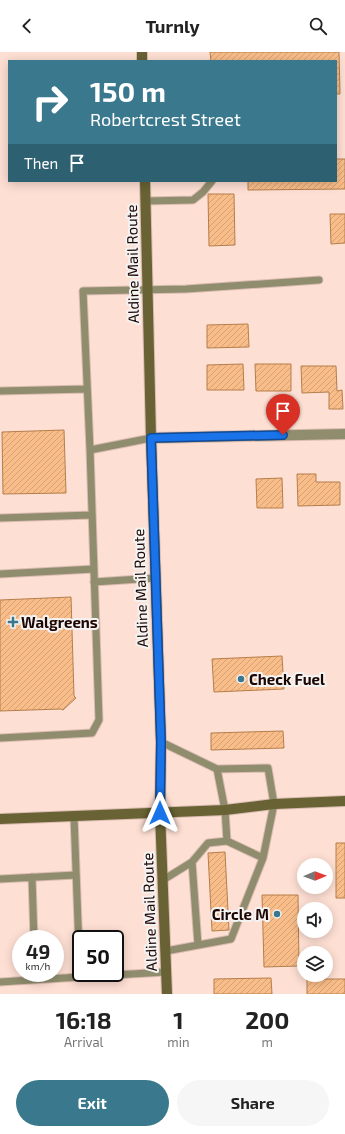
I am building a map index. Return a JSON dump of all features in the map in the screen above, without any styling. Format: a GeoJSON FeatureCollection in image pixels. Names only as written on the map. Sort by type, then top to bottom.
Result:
{"type":"FeatureCollection","features":[{"type":"Feature","properties":{"kind":"main road","name":"Aldine Mail Route"},"geometry":{"type":"LineString","coordinates":[[145,182],[151,438],[161,742],[160,813],[167,994]]}},
{"type":"Feature","properties":{"kind":"main road"},"geometry":{"type":"LineString","coordinates":[[0,820],[225,810],[274,804],[345,801]]}},
{"type":"Feature","properties":{"kind":"street"},"geometry":{"type":"LineString","coordinates":[[151,438],[345,434]]}},
{"type":"Feature","properties":{"kind":"lane"},"geometry":{"type":"LineString","coordinates":[[145,201],[193,200],[203,192],[211,182]]}},
{"type":"Feature","properties":{"kind":"lane"},"geometry":{"type":"LineString","coordinates":[[0,738],[92,733],[99,720],[83,291],[186,289],[319,280]]}},
{"type":"Feature","properties":{"kind":"lane"},"geometry":{"type":"LineString","coordinates":[[0,391],[87,389]]}},
{"type":"Feature","properties":{"kind":"lane"},"geometry":{"type":"LineString","coordinates":[[90,450],[151,438]]}},
{"type":"Feature","properties":{"kind":"lane"},"geometry":{"type":"LineString","coordinates":[[0,518],[92,515]]}},
{"type":"Feature","properties":{"kind":"lane"},"geometry":{"type":"LineString","coordinates":[[0,574],[94,569]]}},
{"type":"Feature","properties":{"kind":"lane"},"geometry":{"type":"LineString","coordinates":[[94,582],[155,578]]}},
{"type":"Feature","properties":{"kind":"lane"},"geometry":{"type":"LineString","coordinates":[[161,742],[217,769],[268,768],[274,804],[263,858],[231,939],[166,951]]}},
{"type":"Feature","properties":{"kind":"lane"},"geometry":{"type":"LineString","coordinates":[[217,769],[225,810],[227,841]]}},
{"type":"Feature","properties":{"kind":"lane"},"geometry":{"type":"LineString","coordinates":[[74,816],[78,930]]}},
{"type":"Feature","properties":{"kind":"lane"},"geometry":{"type":"LineString","coordinates":[[163,880],[192,862],[208,843],[227,841],[263,858]]}},
{"type":"Feature","properties":{"kind":"lane"},"geometry":{"type":"LineString","coordinates":[[192,862],[198,945]]}},
{"type":"Feature","properties":{"kind":"lane"},"geometry":{"type":"LineString","coordinates":[[0,879],[76,875]]}},
{"type":"Feature","properties":{"kind":"lane"},"geometry":{"type":"LineString","coordinates":[[32,877],[34,930]]}},
{"type":"Feature","properties":{"kind":"lane"},"geometry":{"type":"LineString","coordinates":[[124,974],[166,972]]}},
{"type":"Feature","properties":{"kind":"lane"},"geometry":{"type":"LineString","coordinates":[[0,982],[12,980]]}},
{"type":"Feature","properties":{"kind":"building"},"geometry":{"type":"Polygon","coordinates":[[[210,52],[339,52],[340,94],[337,94],[337,60],[211,60],[210,52]]]}},
{"type":"Feature","properties":{"kind":"building"},"geometry":{"type":"Polygon","coordinates":[[[337,159],[345,159],[345,189],[248,190],[248,182],[337,182],[337,159]]]}},
{"type":"Feature","properties":{"kind":"building"},"geometry":{"type":"Polygon","coordinates":[[[208,194],[234,194],[235,245],[209,246],[208,194]]]}},
{"type":"Feature","properties":{"kind":"building"},"geometry":{"type":"Polygon","coordinates":[[[330,214],[345,214],[345,243],[331,244],[330,214]]]}},
{"type":"Feature","properties":{"kind":"building"},"geometry":{"type":"Polygon","coordinates":[[[248,324],[249,347],[207,348],[207,325],[248,324]]]}},
{"type":"Feature","properties":{"kind":"building"},"geometry":{"type":"Polygon","coordinates":[[[243,364],[244,390],[207,390],[207,365],[243,364]]]}},
{"type":"Feature","properties":{"kind":"building"},"geometry":{"type":"Polygon","coordinates":[[[255,364],[291,364],[291,391],[256,391],[255,364]]]}},
{"type":"Feature","properties":{"kind":"building"},"geometry":{"type":"Polygon","coordinates":[[[301,366],[336,366],[337,391],[342,390],[343,409],[329,409],[329,392],[302,393],[301,366]]]}},
{"type":"Feature","properties":{"kind":"building"},"geometry":{"type":"Polygon","coordinates":[[[64,430],[66,493],[3,494],[2,432],[64,430]]]}},
{"type":"Feature","properties":{"kind":"building"},"geometry":{"type":"Polygon","coordinates":[[[297,474],[316,474],[316,482],[340,482],[340,505],[298,506],[297,474]]]}},
{"type":"Feature","properties":{"kind":"building"},"geometry":{"type":"Polygon","coordinates":[[[282,478],[283,508],[257,508],[256,479],[282,478]]]}},
{"type":"Feature","properties":{"kind":"building","name":"Walgreens"},"geometry":{"type":"Polygon","coordinates":[[[71,597],[74,696],[76,698],[63,710],[0,711],[0,600],[71,597]]]}},
{"type":"Feature","properties":{"kind":"building"},"geometry":{"type":"Polygon","coordinates":[[[282,656],[284,689],[214,692],[212,659],[282,656]]]}},
{"type":"Feature","properties":{"kind":"building"},"geometry":{"type":"Polygon","coordinates":[[[283,731],[284,748],[211,750],[211,733],[283,731]]]}},
{"type":"Feature","properties":{"kind":"building"},"geometry":{"type":"Polygon","coordinates":[[[336,843],[345,843],[345,898],[336,898],[336,843]]]}},
{"type":"Feature","properties":{"kind":"building"},"geometry":{"type":"Polygon","coordinates":[[[225,852],[229,930],[212,931],[208,853],[225,852]]]}},
{"type":"Feature","properties":{"kind":"building"},"geometry":{"type":"Polygon","coordinates":[[[262,895],[298,895],[297,938],[299,938],[299,946],[297,946],[297,966],[264,967],[262,895]]]}},
{"type":"Feature","properties":{"kind":"building"},"geometry":{"type":"Polygon","coordinates":[[[271,978],[272,994],[214,994],[214,979],[271,978]]]}},
{"type":"Feature","properties":{"kind":"building"},"geometry":{"type":"Polygon","coordinates":[[[333,979],[345,979],[345,994],[307,994],[307,982],[333,982],[333,979]]]}},
{"type":"Feature","properties":{"kind":"place","name":"Walgreens"},"geometry":{"type":"Point","coordinates":[13,622]}},
{"type":"Feature","properties":{"kind":"place","name":"Check Fuel"},"geometry":{"type":"Point","coordinates":[241,679]}},
{"type":"Feature","properties":{"kind":"place","name":"Circle M"},"geometry":{"type":"Point","coordinates":[277,914]}},
{"type":"Feature","properties":{"kind":"route"},"geometry":{"type":"LineString","coordinates":[[160,813],[161,742],[151,438],[283,435]]}}]}
